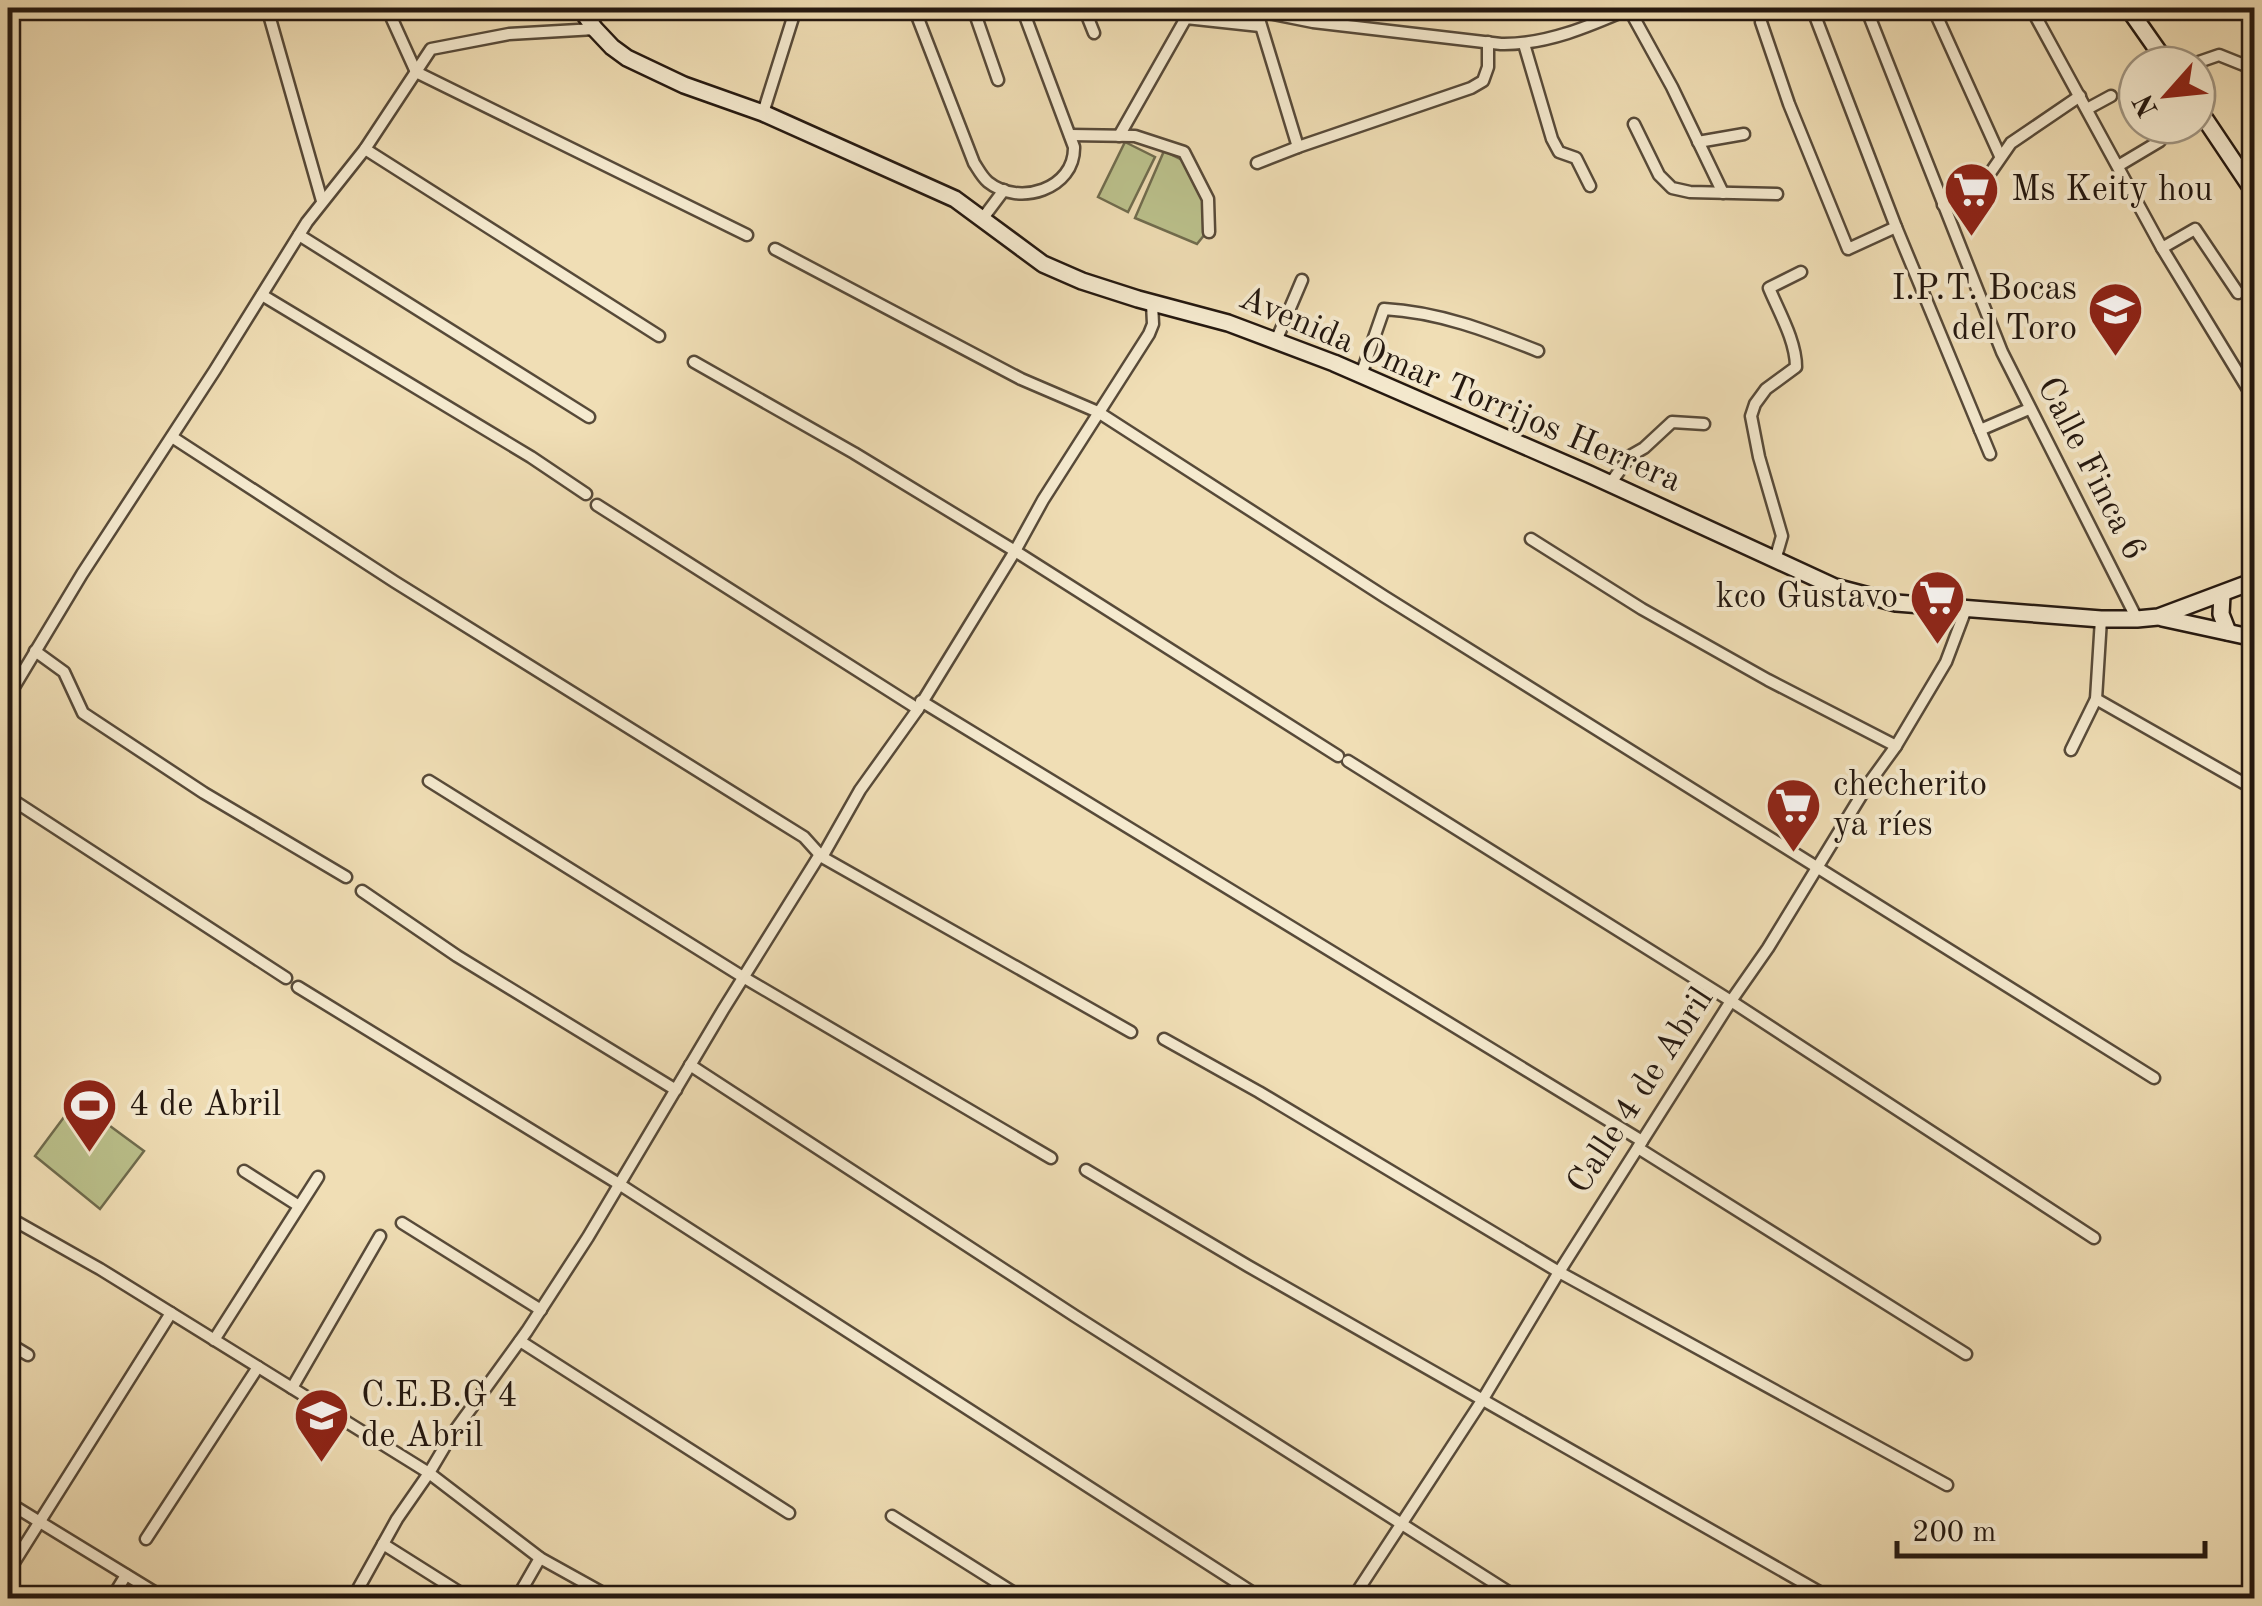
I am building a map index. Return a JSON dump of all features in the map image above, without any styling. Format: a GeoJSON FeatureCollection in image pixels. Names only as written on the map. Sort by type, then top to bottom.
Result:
{"type":"FeatureCollection","features":[{"type":"Feature","properties":{"kind":"street"},"geometry":{"type":"LineString","coordinates":[[267,8],[322,202]]}},
{"type":"Feature","properties":{"kind":"street"},"geometry":{"type":"LineString","coordinates":[[387,8],[416,72],[746,235]]}},
{"type":"Feature","properties":{"kind":"street","name":"Avenida Omar Torrijos Herrera"},"geometry":{"type":"LineString","coordinates":[[580,8],[595,29],[627,58],[955,198],[1043,264],[1082,280],[1228,323],[1361,375],[1835,587],[1896,603],[2136,619],[2158,617],[2254,582]]}},
{"type":"Feature","properties":{"kind":"street"},"geometry":{"type":"LineString","coordinates":[[763,113],[796,8]]}},
{"type":"Feature","properties":{"kind":"street"},"geometry":{"type":"LineString","coordinates":[[914,8],[974,162],[990,184],[1004,190],[1034,193],[1056,184],[1074,157],[1070,135],[1022,8]]}},
{"type":"Feature","properties":{"kind":"street"},"geometry":{"type":"LineString","coordinates":[[973,8],[998,80]]}},
{"type":"Feature","properties":{"kind":"street"},"geometry":{"type":"LineString","coordinates":[[1084,8],[1094,33]]}},
{"type":"Feature","properties":{"kind":"street"},"geometry":{"type":"LineString","coordinates":[[1298,147],[1258,9],[1313,22],[1524,44],[1572,32],[1630,8],[1723,193]]}},
{"type":"Feature","properties":{"kind":"street"},"geometry":{"type":"LineString","coordinates":[[1812,8],[1990,454]]}},
{"type":"Feature","properties":{"kind":"street","name":"Calle Finca 6"},"geometry":{"type":"LineString","coordinates":[[1866,8],[2002,352],[2136,619]]}},
{"type":"Feature","properties":{"kind":"street"},"geometry":{"type":"LineString","coordinates":[[1933,8],[2000,156]]}},
{"type":"Feature","properties":{"kind":"street"},"geometry":{"type":"LineString","coordinates":[[2032,8],[2162,248],[2254,399]]}},
{"type":"Feature","properties":{"kind":"street"},"geometry":{"type":"LineString","coordinates":[[2128,8],[2154,45]]}},
{"type":"Feature","properties":{"kind":"street"},"geometry":{"type":"LineString","coordinates":[[1120,136],[1186,18],[1260,26]]}},
{"type":"Feature","properties":{"kind":"street"},"geometry":{"type":"LineString","coordinates":[[1761,22],[1789,104],[1848,248],[1896,226]]}},
{"type":"Feature","properties":{"kind":"street"},"geometry":{"type":"LineString","coordinates":[[8,697],[299,235],[366,150],[431,48],[508,34],[595,29]]}},
{"type":"Feature","properties":{"kind":"street"},"geometry":{"type":"LineString","coordinates":[[1257,164],[1471,88],[1483,81],[1488,66],[1488,42]]}},
{"type":"Feature","properties":{"kind":"street"},"geometry":{"type":"LineString","coordinates":[[1524,44],[1552,139],[1559,152],[1576,158],[1590,186]]}},
{"type":"Feature","properties":{"kind":"street"},"geometry":{"type":"LineString","coordinates":[[2217,56],[2254,69]]}},
{"type":"Feature","properties":{"kind":"street"},"geometry":{"type":"LineString","coordinates":[[1943,204],[1972,192],[1986,179],[2010,142],[2080,96]]}},
{"type":"Feature","properties":{"kind":"street"},"geometry":{"type":"LineString","coordinates":[[2087,109],[2111,96]]}},
{"type":"Feature","properties":{"kind":"street"},"geometry":{"type":"LineString","coordinates":[[1634,124],[1658,175],[1672,188],[1778,194]]}},
{"type":"Feature","properties":{"kind":"street"},"geometry":{"type":"LineString","coordinates":[[1698,142],[1744,134]]}},
{"type":"Feature","properties":{"kind":"street"},"geometry":{"type":"LineString","coordinates":[[1070,135],[1135,136],[1184,152],[1208,199],[1209,232]]}},
{"type":"Feature","properties":{"kind":"street"},"geometry":{"type":"LineString","coordinates":[[2217,137],[2254,192]]}},
{"type":"Feature","properties":{"kind":"street"},"geometry":{"type":"LineString","coordinates":[[2118,166],[2152,145]]}},
{"type":"Feature","properties":{"kind":"street"},"geometry":{"type":"LineString","coordinates":[[366,150],[658,336]]}},
{"type":"Feature","properties":{"kind":"street"},"geometry":{"type":"LineString","coordinates":[[983,218],[1004,190]]}},
{"type":"Feature","properties":{"kind":"street"},"geometry":{"type":"LineString","coordinates":[[2162,248],[2195,229],[2238,293]]}},
{"type":"Feature","properties":{"kind":"street"},"geometry":{"type":"LineString","coordinates":[[299,235],[589,417]]}},
{"type":"Feature","properties":{"kind":"street"},"geometry":{"type":"LineString","coordinates":[[775,249],[1021,379],[1098,412],[1385,597],[2154,1078]]}},
{"type":"Feature","properties":{"kind":"street"},"geometry":{"type":"LineString","coordinates":[[1776,560],[1782,536],[1751,416],[1754,404],[1766,389],[1796,367],[1792,344],[1769,288],[1800,272]]}},
{"type":"Feature","properties":{"kind":"street"},"geometry":{"type":"LineString","coordinates":[[1276,341],[1302,280]]}},
{"type":"Feature","properties":{"kind":"street"},"geometry":{"type":"LineString","coordinates":[[262,296],[586,494]]}},
{"type":"Feature","properties":{"kind":"street"},"geometry":{"type":"LineString","coordinates":[[353,1598],[397,1519],[451,1436],[542,1310],[860,790],[920,705],[1043,500],[1149,334],[1153,324],[1152,302]]}},
{"type":"Feature","properties":{"kind":"street"},"geometry":{"type":"LineString","coordinates":[[1361,375],[1384,309],[1407,310],[1474,325],[1538,350]]}},
{"type":"Feature","properties":{"kind":"street"},"geometry":{"type":"LineString","coordinates":[[694,362],[1015,550],[1731,1001],[2094,1238]]}},
{"type":"Feature","properties":{"kind":"street"},"geometry":{"type":"LineString","coordinates":[[1980,430],[2029,409]]}},
{"type":"Feature","properties":{"kind":"street"},"geometry":{"type":"LineString","coordinates":[[1610,484],[1630,456],[1672,422],[1704,424]]}},
{"type":"Feature","properties":{"kind":"street"},"geometry":{"type":"LineString","coordinates":[[172,437],[395,582],[804,837],[822,857],[1132,1032]]}},
{"type":"Feature","properties":{"kind":"street"},"geometry":{"type":"LineString","coordinates":[[596,505],[1640,1145],[1966,1354]]}},
{"type":"Feature","properties":{"kind":"street"},"geometry":{"type":"LineString","coordinates":[[1531,540],[1642,609],[1896,746]]}},
{"type":"Feature","properties":{"kind":"street"},"geometry":{"type":"LineString","coordinates":[[2222,594],[2221,614],[2228,632]]}},
{"type":"Feature","properties":{"kind":"street","name":"Calle 4 de Abril"},"geometry":{"type":"LineString","coordinates":[[1353,1598],[1896,746],[1946,662],[1966,609]]}},
{"type":"Feature","properties":{"kind":"street"},"geometry":{"type":"LineString","coordinates":[[2158,617],[2254,638]]}},
{"type":"Feature","properties":{"kind":"street"},"geometry":{"type":"LineString","coordinates":[[2071,750],[2096,699],[2101,619]]}},
{"type":"Feature","properties":{"kind":"street"},"geometry":{"type":"LineString","coordinates":[[36,651],[64,672],[83,713],[204,792],[346,877]]}},
{"type":"Feature","properties":{"kind":"street"},"geometry":{"type":"LineString","coordinates":[[2096,699],[2254,789]]}},
{"type":"Feature","properties":{"kind":"street"},"geometry":{"type":"LineString","coordinates":[[429,782],[744,977],[1051,1158]]}},
{"type":"Feature","properties":{"kind":"street"},"geometry":{"type":"LineString","coordinates":[[8,797],[286,978]]}},
{"type":"Feature","properties":{"kind":"street"},"geometry":{"type":"LineString","coordinates":[[362,890],[457,956],[676,1090]]}},
{"type":"Feature","properties":{"kind":"street"},"geometry":{"type":"LineString","coordinates":[[298,986],[619,1184],[1261,1598]]}},
{"type":"Feature","properties":{"kind":"street"},"geometry":{"type":"LineString","coordinates":[[1164,1039],[1559,1272],[1947,1485]]}},
{"type":"Feature","properties":{"kind":"street"},"geometry":{"type":"LineString","coordinates":[[690,1065],[1518,1598]]}},
{"type":"Feature","properties":{"kind":"street"},"geometry":{"type":"LineString","coordinates":[[1086,1170],[1830,1598]]}},
{"type":"Feature","properties":{"kind":"street"},"geometry":{"type":"LineString","coordinates":[[244,1172],[299,1206]]}},
{"type":"Feature","properties":{"kind":"street"},"geometry":{"type":"LineString","coordinates":[[214,1340],[318,1177]]}},
{"type":"Feature","properties":{"kind":"street"},"geometry":{"type":"LineString","coordinates":[[8,1217],[429,1473],[540,1558],[610,1598]]}},
{"type":"Feature","properties":{"kind":"street"},"geometry":{"type":"LineString","coordinates":[[402,1223],[542,1310]]}},
{"type":"Feature","properties":{"kind":"street"},"geometry":{"type":"LineString","coordinates":[[292,1388],[380,1236]]}},
{"type":"Feature","properties":{"kind":"street"},"geometry":{"type":"LineString","coordinates":[[8,1572],[171,1313]]}},
{"type":"Feature","properties":{"kind":"street"},"geometry":{"type":"LineString","coordinates":[[520,1341],[789,1513]]}},
{"type":"Feature","properties":{"kind":"street"},"geometry":{"type":"LineString","coordinates":[[8,1343],[28,1355]]}},
{"type":"Feature","properties":{"kind":"street"},"geometry":{"type":"LineString","coordinates":[[146,1539],[258,1367]]}},
{"type":"Feature","properties":{"kind":"street"},"geometry":{"type":"LineString","coordinates":[[16,1508],[164,1598]]}},
{"type":"Feature","properties":{"kind":"street"},"geometry":{"type":"LineString","coordinates":[[892,1516],[1022,1598]]}},
{"type":"Feature","properties":{"kind":"street"},"geometry":{"type":"LineString","coordinates":[[383,1544],[467,1597]]}},
{"type":"Feature","properties":{"kind":"street"},"geometry":{"type":"LineString","coordinates":[[516,1598],[540,1558]]}},
{"type":"Feature","properties":{"kind":"street"},"geometry":{"type":"LineString","coordinates":[[112,1598],[126,1575]]}},
{"type":"Feature","properties":{"kind":"green space"},"geometry":{"type":"Polygon","coordinates":[[[1125,142],[1155,157],[1128,212],[1098,197],[1125,142]]]}},
{"type":"Feature","properties":{"kind":"green space"},"geometry":{"type":"Polygon","coordinates":[[[1164,151],[1186,162],[1205,200],[1205,234],[1197,244],[1135,218],[1164,151]]]}},
{"type":"Feature","properties":{"kind":"green space","name":"4 de Abril"},"geometry":{"type":"Polygon","coordinates":[[[76,1101],[144,1151],[100,1209],[35,1156],[76,1101]]]}},
{"type":"Feature","properties":{"kind":"place","name":"Ms Keity hou"},"geometry":{"type":"Point","coordinates":[1972,239]}},
{"type":"Feature","properties":{"kind":"place","name":"I.P.T. Bocas del Toro"},"geometry":{"type":"Point","coordinates":[2116,358]}},
{"type":"Feature","properties":{"kind":"place","name":"kco Gustavo"},"geometry":{"type":"Point","coordinates":[1937,646]}},
{"type":"Feature","properties":{"kind":"place","name":"checherito ya ríes"},"geometry":{"type":"Point","coordinates":[1794,854]}},
{"type":"Feature","properties":{"kind":"place","name":"4 de Abril"},"geometry":{"type":"Point","coordinates":[90,1154]}},
{"type":"Feature","properties":{"kind":"place","name":"C.E.B.G 4 de Abril"},"geometry":{"type":"Point","coordinates":[322,1465]}}]}
